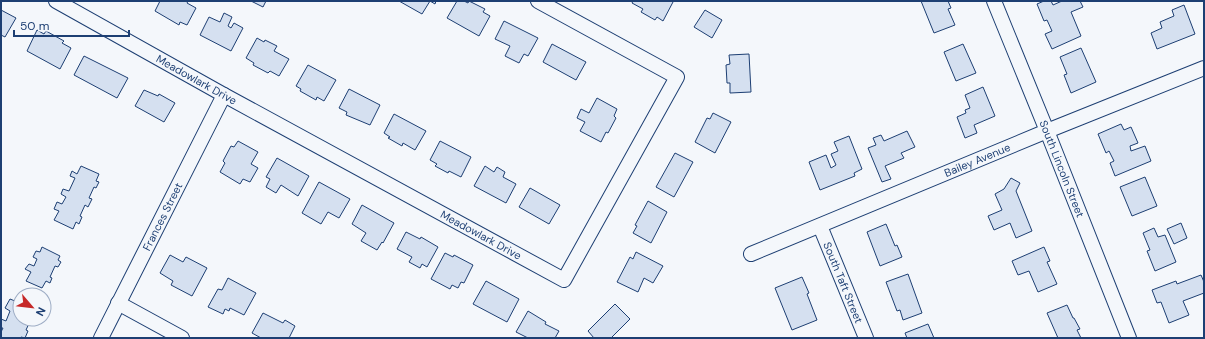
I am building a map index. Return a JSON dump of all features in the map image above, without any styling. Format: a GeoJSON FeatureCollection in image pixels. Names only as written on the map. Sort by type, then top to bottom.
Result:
{"type":"FeatureCollection","features":[{"type":"Feature","properties":{"kind":"street","name":"Meadowlark Drive"},"geometry":{"type":"LineString","coordinates":[[56,1],[224,95],[564,280],[677,77],[538,1]]}},
{"type":"Feature","properties":{"kind":"street","name":"South Lincoln Street"},"geometry":{"type":"LineString","coordinates":[[994,1],[1129,338]]}},
{"type":"Feature","properties":{"kind":"street","name":"Bailey Avenue"},"geometry":{"type":"LineString","coordinates":[[751,254],[1047,131],[1204,68]]}},
{"type":"Feature","properties":{"kind":"street","name":"Frances Street"},"geometry":{"type":"LineString","coordinates":[[100,338],[224,95]]}},
{"type":"Feature","properties":{"kind":"street","name":"South Taft Street"},"geometry":{"type":"LineString","coordinates":[[820,226],[866,338]]}},
{"type":"Feature","properties":{"kind":"street"},"geometry":{"type":"LineString","coordinates":[[118,303],[182,338]]}},
{"type":"Feature","properties":{"kind":"building"},"geometry":{"type":"Polygon","coordinates":[[[160,1],[188,1],[187,3],[196,8],[187,25],[180,22],[179,25],[155,11],[160,1]]]}},
{"type":"Feature","properties":{"kind":"building"},"geometry":{"type":"Polygon","coordinates":[[[251,1],[266,1],[263,7],[251,1]]]}},
{"type":"Feature","properties":{"kind":"building"},"geometry":{"type":"Polygon","coordinates":[[[399,1],[430,1],[422,14],[399,1]]]}},
{"type":"Feature","properties":{"kind":"building"},"geometry":{"type":"Polygon","coordinates":[[[457,1],[464,1],[468,3],[469,1],[485,9],[483,12],[490,16],[479,36],[447,18],[457,1]]]}},
{"type":"Feature","properties":{"kind":"building"},"geometry":{"type":"Polygon","coordinates":[[[633,1],[673,2],[663,21],[657,17],[655,20],[641,12],[643,9],[632,3],[633,1]]]}},
{"type":"Feature","properties":{"kind":"building"},"geometry":{"type":"Polygon","coordinates":[[[921,1],[948,1],[951,8],[948,9],[955,25],[934,33],[921,1]]]}},
{"type":"Feature","properties":{"kind":"building"},"geometry":{"type":"Polygon","coordinates":[[[1044,1],[1051,1],[1053,5],[1062,1],[1080,1],[1083,7],[1071,12],[1081,36],[1052,49],[1045,34],[1052,31],[1047,20],[1044,21],[1037,4],[1044,1]]]}},
{"type":"Feature","properties":{"kind":"building"},"geometry":{"type":"Polygon","coordinates":[[[1184,5],[1195,34],[1157,49],[1151,33],[1162,28],[1160,22],[1174,16],[1172,10],[1184,5]]]}},
{"type":"Feature","properties":{"kind":"building"},"geometry":{"type":"Polygon","coordinates":[[[1,10],[16,18],[5,37],[1,35],[1,10]]]}},
{"type":"Feature","properties":{"kind":"building"},"geometry":{"type":"Polygon","coordinates":[[[705,10],[722,20],[712,38],[694,27],[705,10]]]}},
{"type":"Feature","properties":{"kind":"building"},"geometry":{"type":"Polygon","coordinates":[[[224,13],[232,17],[228,26],[231,28],[234,23],[243,28],[231,51],[200,35],[209,17],[220,22],[224,13]]]}},
{"type":"Feature","properties":{"kind":"building"},"geometry":{"type":"Polygon","coordinates":[[[504,21],[538,38],[528,56],[524,54],[519,63],[505,56],[510,46],[495,39],[504,21]]]}},
{"type":"Feature","properties":{"kind":"building"},"geometry":{"type":"Polygon","coordinates":[[[37,30],[44,34],[46,31],[64,41],[62,43],[71,48],[60,69],[27,51],[37,30]]]}},
{"type":"Feature","properties":{"kind":"building"},"geometry":{"type":"Polygon","coordinates":[[[257,38],[277,46],[274,51],[289,59],[279,76],[270,71],[268,73],[253,65],[254,63],[246,58],[257,38]]]}},
{"type":"Feature","properties":{"kind":"building"},"geometry":{"type":"Polygon","coordinates":[[[552,44],[586,62],[576,80],[543,62],[552,44]]]}},
{"type":"Feature","properties":{"kind":"building"},"geometry":{"type":"Polygon","coordinates":[[[963,44],[976,73],[956,81],[944,52],[963,44]]]}},
{"type":"Feature","properties":{"kind":"building"},"geometry":{"type":"Polygon","coordinates":[[[1081,48],[1096,82],[1071,93],[1064,75],[1067,74],[1060,57],[1081,48]]]}},
{"type":"Feature","properties":{"kind":"building"},"geometry":{"type":"Polygon","coordinates":[[[749,54],[751,92],[730,93],[730,83],[727,83],[726,65],[730,64],[729,55],[749,54]]]}},
{"type":"Feature","properties":{"kind":"building"},"geometry":{"type":"Polygon","coordinates":[[[84,56],[128,78],[117,98],[74,75],[84,56]]]}},
{"type":"Feature","properties":{"kind":"building"},"geometry":{"type":"Polygon","coordinates":[[[308,65],[336,80],[324,101],[317,97],[316,100],[300,91],[301,89],[296,86],[308,65]]]}},
{"type":"Feature","properties":{"kind":"building"},"geometry":{"type":"Polygon","coordinates":[[[983,87],[995,116],[974,125],[977,133],[965,138],[957,117],[966,113],[965,110],[970,108],[965,95],[983,87]]]}},
{"type":"Feature","properties":{"kind":"building"},"geometry":{"type":"Polygon","coordinates":[[[349,89],[380,105],[370,125],[346,115],[347,112],[339,108],[349,89]]]}},
{"type":"Feature","properties":{"kind":"building"},"geometry":{"type":"Polygon","coordinates":[[[144,90],[158,96],[159,94],[175,103],[164,122],[135,106],[144,90]]]}},
{"type":"Feature","properties":{"kind":"building"},"geometry":{"type":"Polygon","coordinates":[[[597,98],[617,109],[614,116],[616,118],[601,142],[580,131],[585,122],[577,118],[581,109],[589,113],[597,98]]]}},
{"type":"Feature","properties":{"kind":"building"},"geometry":{"type":"Polygon","coordinates":[[[713,113],[731,122],[715,153],[695,142],[707,118],[710,119],[713,113]]]}},
{"type":"Feature","properties":{"kind":"building"},"geometry":{"type":"Polygon","coordinates":[[[394,114],[426,131],[415,150],[403,143],[402,146],[388,138],[390,137],[384,133],[394,114]]]}},
{"type":"Feature","properties":{"kind":"building"},"geometry":{"type":"Polygon","coordinates":[[[1121,124],[1124,130],[1131,127],[1138,143],[1130,146],[1131,151],[1145,146],[1151,161],[1115,176],[1110,163],[1114,161],[1109,151],[1106,153],[1098,134],[1121,124]]]}},
{"type":"Feature","properties":{"kind":"building"},"geometry":{"type":"Polygon","coordinates":[[[907,131],[915,147],[901,153],[904,158],[885,166],[891,179],[882,182],[868,148],[876,145],[873,138],[881,135],[884,141],[907,131]]]}},
{"type":"Feature","properties":{"kind":"building"},"geometry":{"type":"Polygon","coordinates":[[[849,136],[862,169],[854,173],[855,176],[820,190],[809,162],[826,155],[831,168],[836,165],[831,154],[838,151],[834,142],[849,136]]]}},
{"type":"Feature","properties":{"kind":"building"},"geometry":{"type":"Polygon","coordinates":[[[238,141],[258,152],[251,164],[258,168],[250,182],[243,179],[240,184],[220,172],[225,163],[223,161],[231,146],[234,147],[238,141]]]}},
{"type":"Feature","properties":{"kind":"building"},"geometry":{"type":"Polygon","coordinates":[[[440,141],[471,157],[461,177],[449,171],[448,173],[435,166],[437,164],[430,160],[440,141]]]}},
{"type":"Feature","properties":{"kind":"building"},"geometry":{"type":"Polygon","coordinates":[[[675,153],[693,162],[674,197],[656,187],[675,153]]]}},
{"type":"Feature","properties":{"kind":"building"},"geometry":{"type":"Polygon","coordinates":[[[277,158],[309,176],[298,196],[281,185],[276,193],[266,187],[270,179],[266,177],[277,158]]]}},
{"type":"Feature","properties":{"kind":"building"},"geometry":{"type":"Polygon","coordinates":[[[81,166],[99,174],[96,181],[99,182],[96,188],[94,187],[89,198],[92,199],[88,207],[85,205],[80,216],[82,217],[79,224],[76,222],[73,229],[54,220],[59,211],[54,209],[57,202],[62,204],[66,197],[61,194],[63,189],[69,191],[75,178],[70,176],[72,171],[77,174],[81,166]]]}},
{"type":"Feature","properties":{"kind":"building"},"geometry":{"type":"Polygon","coordinates":[[[485,166],[494,172],[497,167],[505,172],[503,177],[516,184],[506,203],[474,186],[485,166]]]}},
{"type":"Feature","properties":{"kind":"building"},"geometry":{"type":"Polygon","coordinates":[[[1145,177],[1157,206],[1132,216],[1120,187],[1145,177]]]}},
{"type":"Feature","properties":{"kind":"building"},"geometry":{"type":"Polygon","coordinates":[[[1011,178],[1020,183],[1016,191],[1032,231],[1016,238],[1010,223],[994,230],[988,216],[1002,210],[995,194],[1004,189],[1011,178]]]}},
{"type":"Feature","properties":{"kind":"building"},"geometry":{"type":"Polygon","coordinates":[[[319,182],[350,199],[339,218],[328,212],[321,224],[302,213],[319,182]]]}},
{"type":"Feature","properties":{"kind":"building"},"geometry":{"type":"Polygon","coordinates":[[[530,188],[560,205],[549,224],[519,207],[530,188]]]}},
{"type":"Feature","properties":{"kind":"building"},"geometry":{"type":"Polygon","coordinates":[[[648,201],[667,212],[651,243],[633,233],[637,226],[635,225],[648,201]]]}},
{"type":"Feature","properties":{"kind":"building"},"geometry":{"type":"Polygon","coordinates":[[[362,205],[394,223],[383,243],[382,242],[377,250],[361,241],[366,233],[352,224],[362,205]]]}},
{"type":"Feature","properties":{"kind":"building"},"geometry":{"type":"Polygon","coordinates":[[[1181,223],[1187,238],[1174,244],[1167,229],[1181,223]]]}},
{"type":"Feature","properties":{"kind":"building"},"geometry":{"type":"Polygon","coordinates":[[[886,224],[895,246],[897,245],[902,257],[880,266],[867,232],[886,224]]]}},
{"type":"Feature","properties":{"kind":"building"},"geometry":{"type":"Polygon","coordinates":[[[1154,228],[1158,237],[1165,235],[1176,262],[1155,271],[1147,251],[1150,250],[1143,233],[1154,228]]]}},
{"type":"Feature","properties":{"kind":"building"},"geometry":{"type":"Polygon","coordinates":[[[406,232],[420,239],[421,237],[438,247],[427,267],[422,264],[420,268],[409,262],[412,257],[397,249],[406,232]]]}},
{"type":"Feature","properties":{"kind":"building"},"geometry":{"type":"Polygon","coordinates":[[[42,247],[60,256],[58,260],[61,262],[58,267],[55,266],[50,277],[52,278],[50,283],[46,281],[43,287],[26,281],[31,272],[25,269],[29,264],[34,266],[37,259],[33,257],[36,251],[40,252],[42,247]]]}},
{"type":"Feature","properties":{"kind":"building"},"geometry":{"type":"Polygon","coordinates":[[[1044,247],[1050,261],[1047,262],[1057,284],[1038,292],[1029,271],[1018,275],[1012,261],[1044,247]]]}},
{"type":"Feature","properties":{"kind":"building"},"geometry":{"type":"Polygon","coordinates":[[[636,252],[663,266],[653,283],[644,278],[638,292],[617,282],[630,257],[633,259],[636,252]]]}},
{"type":"Feature","properties":{"kind":"building"},"geometry":{"type":"Polygon","coordinates":[[[445,253],[453,257],[454,255],[473,265],[464,283],[461,282],[458,288],[452,285],[450,289],[431,279],[445,253]]]}},
{"type":"Feature","properties":{"kind":"building"},"geometry":{"type":"Polygon","coordinates":[[[170,255],[183,262],[186,257],[207,268],[192,296],[171,285],[173,281],[160,273],[170,255]]]}},
{"type":"Feature","properties":{"kind":"building"},"geometry":{"type":"Polygon","coordinates":[[[908,274],[922,313],[903,320],[900,310],[897,311],[886,282],[908,274]]]}},
{"type":"Feature","properties":{"kind":"building"},"geometry":{"type":"Polygon","coordinates":[[[1201,275],[1204,282],[1204,293],[1183,301],[1189,315],[1169,323],[1161,302],[1157,303],[1152,290],[1176,281],[1177,284],[1201,275]]]}},
{"type":"Feature","properties":{"kind":"building"},"geometry":{"type":"Polygon","coordinates":[[[802,277],[809,293],[807,294],[817,320],[792,330],[775,288],[802,277]]]}},
{"type":"Feature","properties":{"kind":"building"},"geometry":{"type":"Polygon","coordinates":[[[228,278],[256,293],[244,315],[230,308],[229,311],[225,309],[223,314],[208,307],[218,289],[222,290],[228,278]]]}},
{"type":"Feature","properties":{"kind":"building"},"geometry":{"type":"Polygon","coordinates":[[[486,281],[519,299],[507,322],[473,304],[486,281]]]}},
{"type":"Feature","properties":{"kind":"building"},"geometry":{"type":"Polygon","coordinates":[[[10,299],[12,300],[12,327],[27,327],[26,330],[28,331],[25,338],[1,338],[3,328],[1,328],[1,319],[6,321],[10,311],[5,308],[10,299]]]}},
{"type":"Feature","properties":{"kind":"building"},"geometry":{"type":"Polygon","coordinates":[[[615,304],[630,319],[611,338],[594,338],[588,331],[615,304]]]}},
{"type":"Feature","properties":{"kind":"building"},"geometry":{"type":"Polygon","coordinates":[[[1067,305],[1080,329],[1077,330],[1081,338],[1058,338],[1047,313],[1067,305]]]}},
{"type":"Feature","properties":{"kind":"building"},"geometry":{"type":"Polygon","coordinates":[[[528,311],[546,322],[545,324],[559,331],[555,338],[528,338],[516,332],[528,311]]]}},
{"type":"Feature","properties":{"kind":"building"},"geometry":{"type":"Polygon","coordinates":[[[263,313],[283,323],[285,320],[295,326],[289,338],[261,338],[252,333],[263,313]]]}},
{"type":"Feature","properties":{"kind":"building"},"geometry":{"type":"Polygon","coordinates":[[[928,324],[934,338],[907,338],[905,333],[928,324]]]}}]}
